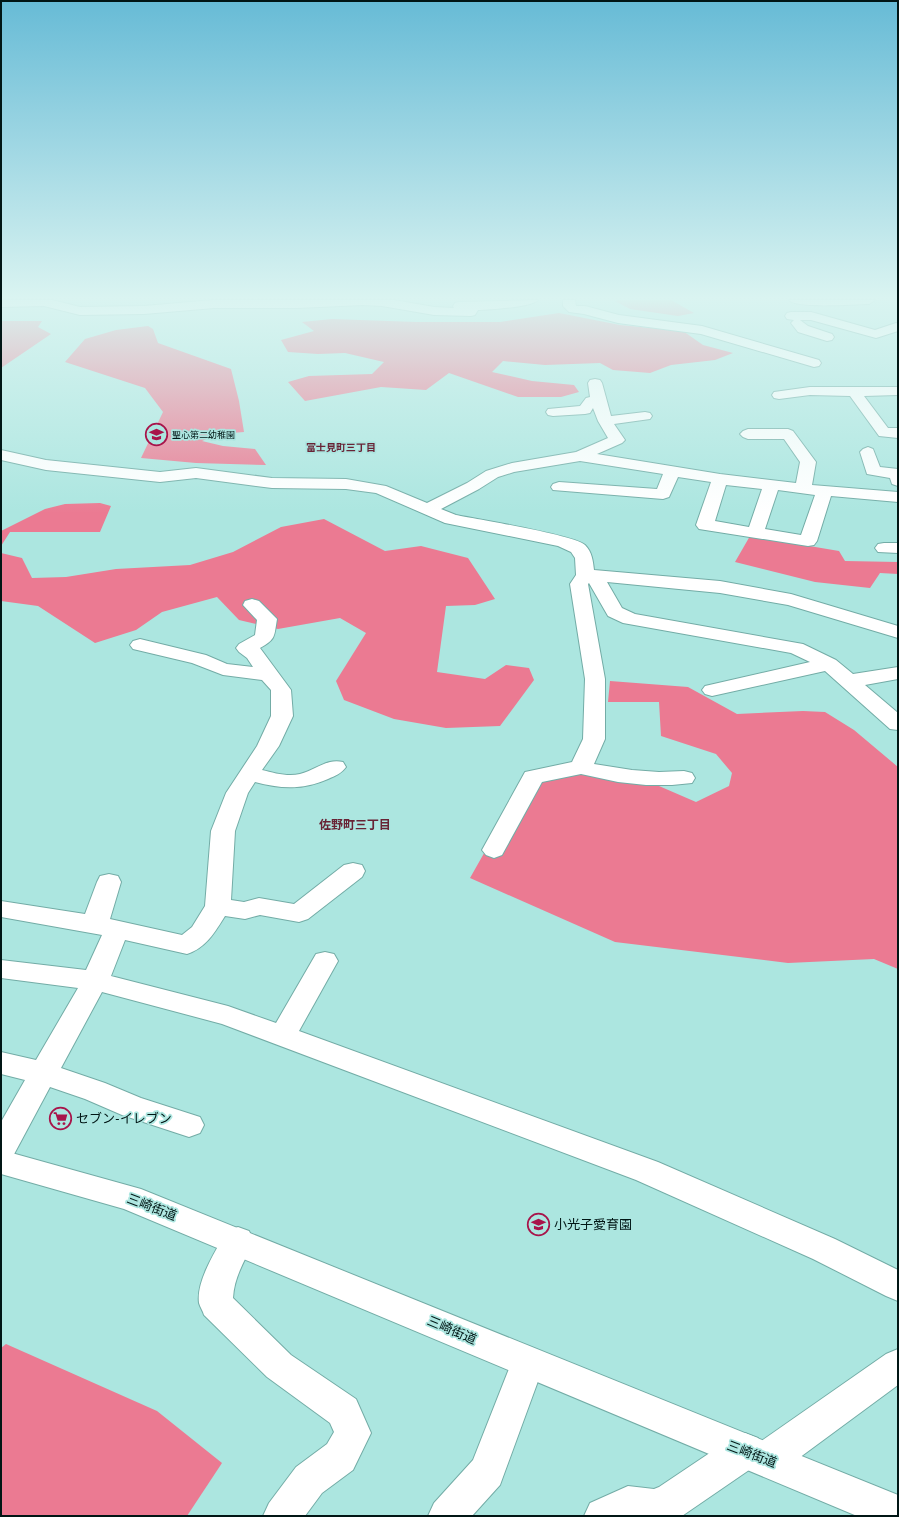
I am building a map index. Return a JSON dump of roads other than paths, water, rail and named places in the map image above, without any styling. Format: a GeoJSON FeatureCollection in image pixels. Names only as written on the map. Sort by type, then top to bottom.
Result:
{"type":"FeatureCollection","features":[{"type":"Feature","properties":{"kind":"street"},"geometry":{"type":"LineString","coordinates":[[427,509],[473,486],[492,474],[512,468],[580,456],[617,440],[605,421],[598,400],[595,383]]}},
{"type":"Feature","properties":{"kind":"street"},"geometry":{"type":"LineString","coordinates":[[779,395],[810,391],[898,391]]}},
{"type":"Feature","properties":{"kind":"street"},"geometry":{"type":"LineString","coordinates":[[854,392],[884,433],[898,433]]}},
{"type":"Feature","properties":{"kind":"street"},"geometry":{"type":"LineString","coordinates":[[553,412],[585,410],[591,401],[598,400]]}},
{"type":"Feature","properties":{"kind":"street"},"geometry":{"type":"LineString","coordinates":[[605,421],[646,416]]}},
{"type":"Feature","properties":{"kind":"street"},"geometry":{"type":"LineString","coordinates":[[748,434],[788,434],[808,462],[803,488]]}},
{"type":"Feature","properties":{"kind":"street"},"geometry":{"type":"LineString","coordinates":[[868,452],[873,471],[897,474],[898,481]]}},
{"type":"Feature","properties":{"kind":"street"},"geometry":{"type":"LineString","coordinates":[[1,455],[46,465],[160,476],[196,473],[272,483],[346,484],[380,489],[451,519],[563,542],[578,548],[584,558],[591,576],[615,612],[630,619],[796,648],[829,664],[897,722]]}},
{"type":"Feature","properties":{"kind":"street"},"geometry":{"type":"LineString","coordinates":[[580,456],[672,472],[825,491],[898,497]]}},
{"type":"Feature","properties":{"kind":"street"},"geometry":{"type":"LineString","coordinates":[[559,487],[663,494],[672,472]]}},
{"type":"Feature","properties":{"kind":"street"},"geometry":{"type":"LineString","coordinates":[[160,476],[172,489]]}},
{"type":"Feature","properties":{"kind":"street"},"geometry":{"type":"LineString","coordinates":[[720,478],[705,525],[808,540],[825,491]]}},
{"type":"Feature","properties":{"kind":"street"},"geometry":{"type":"LineString","coordinates":[[755,533],[772,484]]}},
{"type":"Feature","properties":{"kind":"street"},"geometry":{"type":"LineString","coordinates":[[581,767],[594,739],[595,679],[579,584],[591,576],[727,588],[791,600],[898,632]]}},
{"type":"Feature","properties":{"kind":"street"},"geometry":{"type":"LineString","coordinates":[[1,909],[107,927],[187,945],[201,933],[218,906],[223,831],[237,794],[249,773],[268,746],[282,716],[274,683],[255,654],[246,648],[264,638],[267,619],[252,605]]}},
{"type":"Feature","properties":{"kind":"street"},"geometry":{"type":"LineString","coordinates":[[140,645],[199,659],[223,669],[274,683]]}},
{"type":"Feature","properties":{"kind":"street"},"geometry":{"type":"LineString","coordinates":[[712,690],[829,664]]}},
{"type":"Feature","properties":{"kind":"street"},"geometry":{"type":"LineString","coordinates":[[850,681],[898,673]]}},
{"type":"Feature","properties":{"kind":"street"},"geometry":{"type":"LineString","coordinates":[[249,773],[295,782],[316,776],[335,767]]}},
{"type":"Feature","properties":{"kind":"street"},"geometry":{"type":"LineString","coordinates":[[494,850],[533,777],[581,767],[597,772],[668,780],[684,778]]}},
{"type":"Feature","properties":{"kind":"street"},"geometry":{"type":"LineString","coordinates":[[218,906],[245,911],[259,906],[299,913],[353,871]]}},
{"type":"Feature","properties":{"kind":"street"},"geometry":{"type":"LineString","coordinates":[[1,1149],[95,981],[107,927],[98,912],[109,882]]}},
{"type":"Feature","properties":{"kind":"street"},"geometry":{"type":"LineString","coordinates":[[283,1036],[325,961]]}},
{"type":"Feature","properties":{"kind":"street"},"geometry":{"type":"LineString","coordinates":[[1,969],[95,981],[228,1016],[647,1171],[824,1249],[898,1286]]}},
{"type":"Feature","properties":{"kind":"street"},"geometry":{"type":"LineString","coordinates":[[1,1064],[43,1073],[95,1091],[132,1107],[188,1125]]}},
{"type":"Feature","properties":{"kind":"street","name":"三崎街道"},"geometry":{"type":"LineString","coordinates":[[1,1162],[130,1198],[238,1241],[756,1455],[854,1505],[898,1514]]}},
{"type":"Feature","properties":{"kind":"street"},"geometry":{"type":"LineString","coordinates":[[238,1241],[224,1266],[216,1294],[216,1304],[279,1366],[343,1411],[353,1434],[340,1457],[309,1480],[282,1516]]}},
{"type":"Feature","properties":{"kind":"street"},"geometry":{"type":"LineString","coordinates":[[446,1516],[487,1472],[528,1362]]}},
{"type":"Feature","properties":{"kind":"street"},"geometry":{"type":"LineString","coordinates":[[603,1516],[628,1504],[647,1512],[670,1502],[756,1455],[898,1365]]}},
{"type":"Feature","properties":{"kind":"place","name":"聖心第二幼稚園"},"geometry":{"type":"Point","coordinates":[156,434]}},
{"type":"Feature","properties":{"kind":"place","name":"セブン-イレブン"},"geometry":{"type":"Point","coordinates":[61,1118]}},
{"type":"Feature","properties":{"kind":"place","name":"小光子愛育園"},"geometry":{"type":"Point","coordinates":[539,1224]}},
{"type":"Feature","properties":{"kind":"district","name":"富士見町三丁目"},"geometry":{"type":"Point","coordinates":[341,447]}},
{"type":"Feature","properties":{"kind":"district","name":"佐野町三丁目"},"geometry":{"type":"Point","coordinates":[355,824]}}]}
